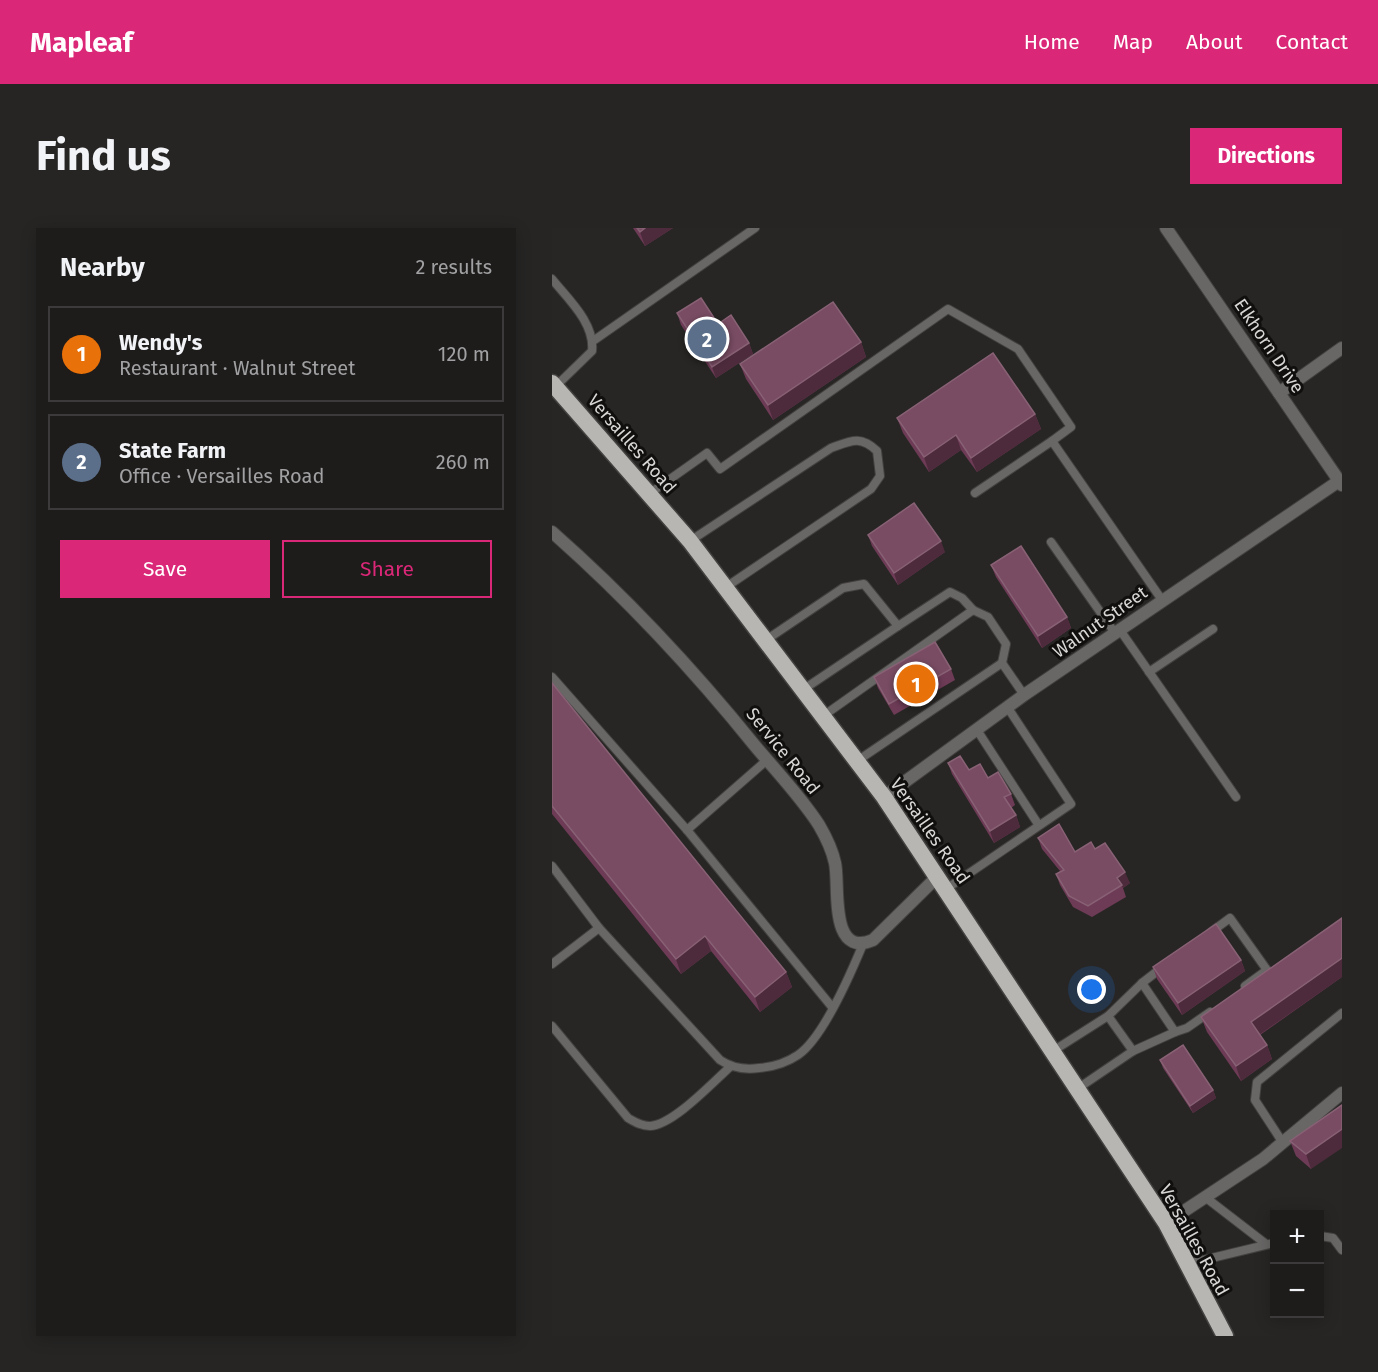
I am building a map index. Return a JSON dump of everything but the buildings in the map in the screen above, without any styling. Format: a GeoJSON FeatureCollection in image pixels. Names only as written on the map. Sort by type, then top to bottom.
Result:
{"type":"FeatureCollection","features":[{"type":"Feature","properties":{"kind":"highway","name":"Versailles Road"},"geometry":{"type":"LineString","coordinates":[[553,387],[690,541],[884,797],[1166,1223],[1225,1336]]}},
{"type":"Feature","properties":{"kind":"street","name":"Elkhorn Drive"},"geometry":{"type":"LineString","coordinates":[[1166,228],[1341,483]]}},
{"type":"Feature","properties":{"kind":"street"},"geometry":{"type":"LineString","coordinates":[[1279,393],[1342,348]]}},
{"type":"Feature","properties":{"kind":"street","name":"Walnut Street"},"geometry":{"type":"LineString","coordinates":[[884,797],[1024,695],[1162,600],[1341,483]]}},
{"type":"Feature","properties":{"kind":"street","name":"Service Road"},"geometry":{"type":"LineString","coordinates":[[552,532],[611,585],[660,635],[767,760],[818,824],[830,844],[836,865],[838,916],[848,936],[855,942],[863,944]]}},
{"type":"Feature","properties":{"kind":"street"},"geometry":{"type":"LineString","coordinates":[[863,944],[873,940],[942,883]]}},
{"type":"Feature","properties":{"kind":"street"},"geometry":{"type":"LineString","coordinates":[[1166,1223],[1282,1143],[1342,1093]]}},
{"type":"Feature","properties":{"kind":"lane"},"geometry":{"type":"LineString","coordinates":[[593,341],[755,228]]}},
{"type":"Feature","properties":{"kind":"lane"},"geometry":{"type":"LineString","coordinates":[[552,279],[578,310],[593,341],[592,351],[553,387]]}},
{"type":"Feature","properties":{"kind":"lane"},"geometry":{"type":"LineString","coordinates":[[649,494],[707,453],[720,469],[948,309],[1018,349],[1071,428],[975,493]]}},
{"type":"Feature","properties":{"kind":"lane"},"geometry":{"type":"LineString","coordinates":[[690,541],[831,448],[857,440],[867,441],[878,451],[880,476],[871,489],[726,587]]}},
{"type":"Feature","properties":{"kind":"lane"},"geometry":{"type":"LineString","coordinates":[[1052,441],[1162,600]]}},
{"type":"Feature","properties":{"kind":"lane"},"geometry":{"type":"LineString","coordinates":[[1051,542],[1149,672],[1236,796]]}},
{"type":"Feature","properties":{"kind":"lane"},"geometry":{"type":"LineString","coordinates":[[766,640],[843,588],[864,584],[898,626]]}},
{"type":"Feature","properties":{"kind":"lane"},"geometry":{"type":"LineString","coordinates":[[804,689],[950,592],[962,598],[973,610],[988,617],[1006,644],[1002,663],[857,761]]}},
{"type":"Feature","properties":{"kind":"lane"},"geometry":{"type":"LineString","coordinates":[[823,716],[973,610]]}},
{"type":"Feature","properties":{"kind":"lane"},"geometry":{"type":"LineString","coordinates":[[1149,672],[1213,629]]}},
{"type":"Feature","properties":{"kind":"lane"},"geometry":{"type":"LineString","coordinates":[[1002,663],[1024,695]]}},
{"type":"Feature","properties":{"kind":"lane"},"geometry":{"type":"LineString","coordinates":[[552,677],[687,830],[832,1007]]}},
{"type":"Feature","properties":{"kind":"lane"},"geometry":{"type":"LineString","coordinates":[[942,883],[1071,804],[1008,708]]}},
{"type":"Feature","properties":{"kind":"lane"},"geometry":{"type":"LineString","coordinates":[[977,730],[1038,825]]}},
{"type":"Feature","properties":{"kind":"lane"},"geometry":{"type":"LineString","coordinates":[[687,830],[767,760]]}},
{"type":"Feature","properties":{"kind":"lane"},"geometry":{"type":"LineString","coordinates":[[552,866],[599,928],[720,1060],[730,1067],[755,1069],[778,1066],[800,1054],[847,983],[863,944]]}},
{"type":"Feature","properties":{"kind":"lane"},"geometry":{"type":"LineString","coordinates":[[1203,937],[1230,918],[1268,970],[1241,990]]}},
{"type":"Feature","properties":{"kind":"lane"},"geometry":{"type":"LineString","coordinates":[[552,964],[599,928]]}},
{"type":"Feature","properties":{"kind":"lane"},"geometry":{"type":"LineString","coordinates":[[1053,1052],[1108,1016],[1142,983],[1168,963]]}},
{"type":"Feature","properties":{"kind":"lane"},"geometry":{"type":"LineString","coordinates":[[1142,983],[1175,1032]]}},
{"type":"Feature","properties":{"kind":"lane"},"geometry":{"type":"LineString","coordinates":[[1077,1089],[1133,1051],[1188,1028],[1214,1009]]}},
{"type":"Feature","properties":{"kind":"lane"},"geometry":{"type":"LineString","coordinates":[[1282,1143],[1255,1100],[1257,1082],[1342,1013]]}},
{"type":"Feature","properties":{"kind":"lane"},"geometry":{"type":"LineString","coordinates":[[1108,1016],[1133,1051]]}},
{"type":"Feature","properties":{"kind":"lane"},"geometry":{"type":"LineString","coordinates":[[552,1026],[628,1118],[639,1125],[651,1126],[666,1122],[730,1067]]}},
{"type":"Feature","properties":{"kind":"lane"},"geometry":{"type":"LineString","coordinates":[[1205,1197],[1270,1243]]}},
{"type":"Feature","properties":{"kind":"lane"},"geometry":{"type":"LineString","coordinates":[[1324,1237],[1334,1238],[1342,1232]]}},
{"type":"Feature","properties":{"kind":"lane"},"geometry":{"type":"LineString","coordinates":[[1334,1238],[1342,1250]]}},
{"type":"Feature","properties":{"kind":"lane"},"geometry":{"type":"LineString","coordinates":[[1187,1264],[1270,1243]]}},
{"type":"Feature","properties":{"kind":"place","name":"State Farm"},"geometry":{"type":"Point","coordinates":[707,339]}},
{"type":"Feature","properties":{"kind":"place","name":"Wendy's"},"geometry":{"type":"Point","coordinates":[916,684]}}]}
